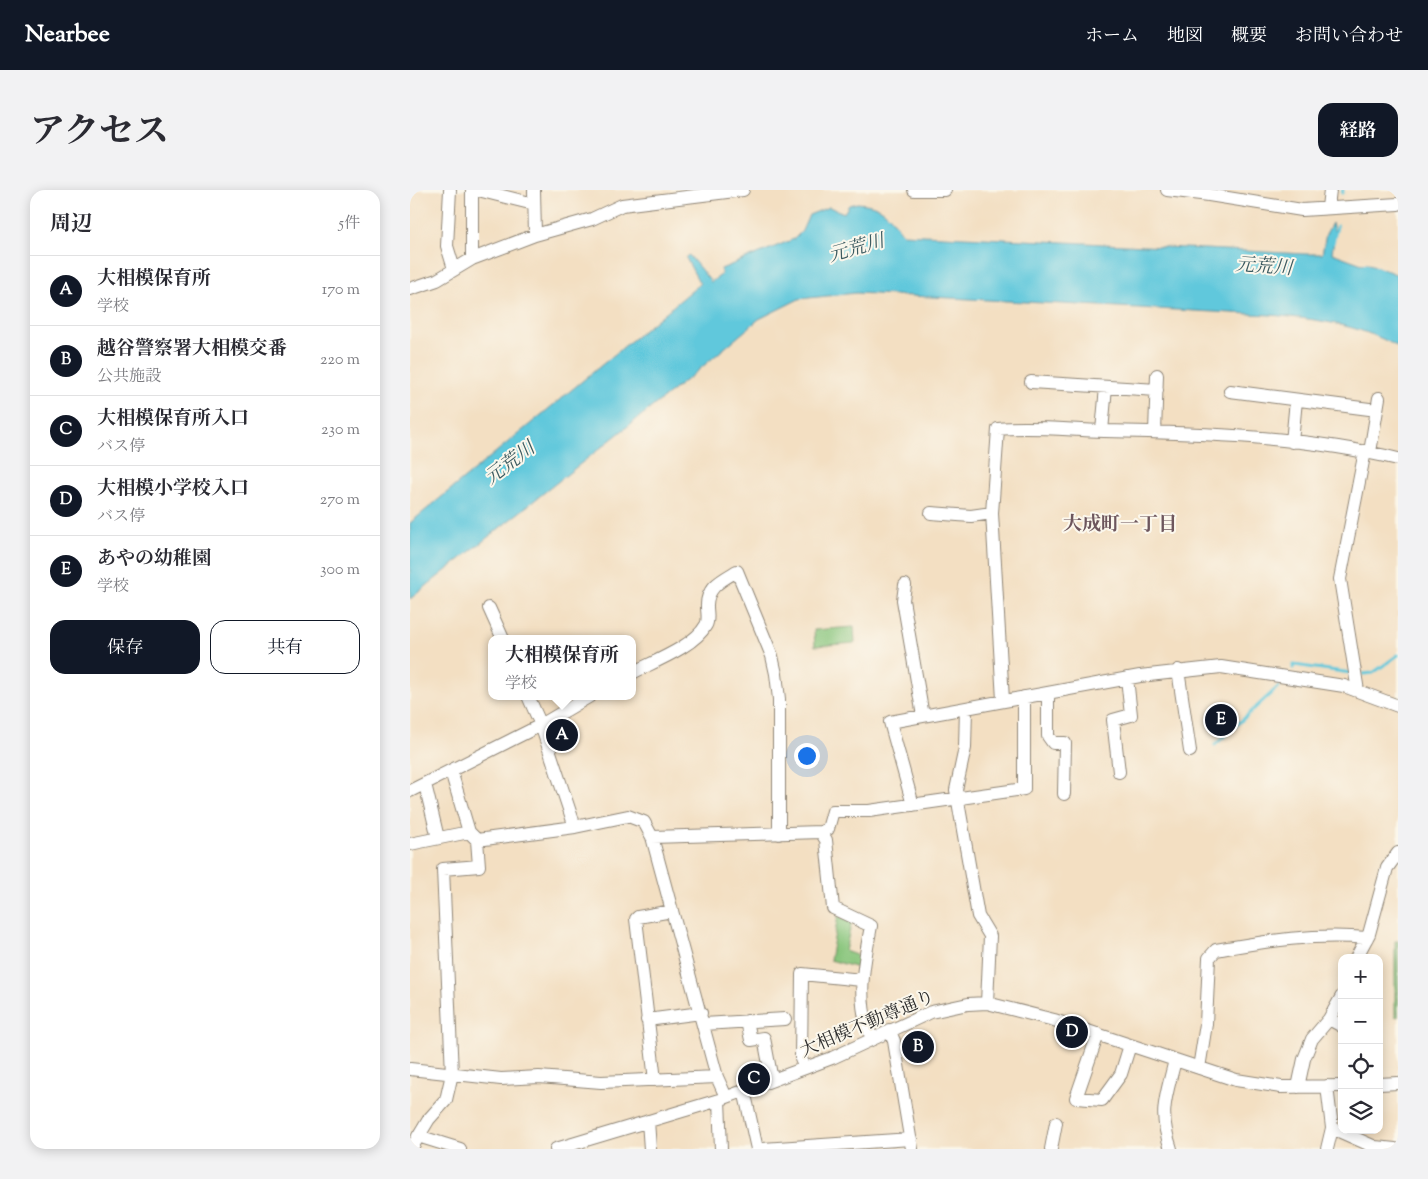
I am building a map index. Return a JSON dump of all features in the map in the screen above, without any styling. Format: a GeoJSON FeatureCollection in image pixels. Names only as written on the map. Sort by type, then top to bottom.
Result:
{"type":"FeatureCollection","features":[{"type":"Feature","properties":{"kind":"street"},"geometry":{"type":"LineString","coordinates":[[450,190],[447,246],[454,269]]}},
{"type":"Feature","properties":{"kind":"street"},"geometry":{"type":"LineString","coordinates":[[472,190],[472,259]]}},
{"type":"Feature","properties":{"kind":"street"},"geometry":{"type":"LineString","coordinates":[[478,190],[534,204]]}},
{"type":"Feature","properties":{"kind":"street"},"geometry":{"type":"LineString","coordinates":[[534,190],[535,235]]}},
{"type":"Feature","properties":{"kind":"street"},"geometry":{"type":"LineString","coordinates":[[410,289],[437,280],[472,259],[535,235],[592,219],[622,205],[743,190]]}},
{"type":"Feature","properties":{"kind":"street"},"geometry":{"type":"LineString","coordinates":[[914,190],[946,190]]}},
{"type":"Feature","properties":{"kind":"street"},"geometry":{"type":"LineString","coordinates":[[1167,190],[1302,210],[1398,204]]}},
{"type":"Feature","properties":{"kind":"street"},"geometry":{"type":"LineString","coordinates":[[1328,207],[1330,190]]}},
{"type":"Feature","properties":{"kind":"street"},"geometry":{"type":"LineString","coordinates":[[1155,432],[1157,375]]}},
{"type":"Feature","properties":{"kind":"street"},"geometry":{"type":"LineString","coordinates":[[1031,382],[1157,390]]}},
{"type":"Feature","properties":{"kind":"street"},"geometry":{"type":"LineString","coordinates":[[1102,431],[1106,387]]}},
{"type":"Feature","properties":{"kind":"street"},"geometry":{"type":"LineString","coordinates":[[1230,391],[1296,400],[1378,404],[1340,580],[1358,691]]}},
{"type":"Feature","properties":{"kind":"street"},"geometry":{"type":"LineString","coordinates":[[1292,442],[1296,400]]}},
{"type":"Feature","properties":{"kind":"street"},"geometry":{"type":"LineString","coordinates":[[1003,700],[992,514],[998,429],[1029,426],[1102,431],[1155,432],[1292,442],[1367,452],[1398,459]]}},
{"type":"Feature","properties":{"kind":"street"},"geometry":{"type":"LineString","coordinates":[[931,513],[971,516],[992,514]]}},
{"type":"Feature","properties":{"kind":"street"},"geometry":{"type":"LineString","coordinates":[[636,670],[681,648],[702,632],[707,623],[707,599],[712,587],[737,571],[772,656],[776,674],[779,699],[779,834]]}},
{"type":"Feature","properties":{"kind":"street"},"geometry":{"type":"LineString","coordinates":[[905,585],[903,600],[923,716]]}},
{"type":"Feature","properties":{"kind":"street"},"geometry":{"type":"LineString","coordinates":[[489,608],[501,635]]}},
{"type":"Feature","properties":{"kind":"street"},"geometry":{"type":"LineString","coordinates":[[913,805],[890,722],[1127,678],[1178,670],[1222,667],[1344,686],[1398,706]]}},
{"type":"Feature","properties":{"kind":"street"},"geometry":{"type":"LineString","coordinates":[[1178,670],[1190,751]]}},
{"type":"Feature","properties":{"kind":"street"},"geometry":{"type":"LineString","coordinates":[[1119,772],[1113,720],[1131,715],[1127,678]]}},
{"type":"Feature","properties":{"kind":"street"},"geometry":{"type":"LineString","coordinates":[[1048,693],[1048,736],[1053,743],[1065,743],[1064,794]]}},
{"type":"Feature","properties":{"kind":"street"},"geometry":{"type":"LineString","coordinates":[[652,837],[821,832],[828,829],[833,811],[869,811],[1024,789],[1024,697]]}},
{"type":"Feature","properties":{"kind":"street"},"geometry":{"type":"LineString","coordinates":[[530,700],[541,725],[575,827]]}},
{"type":"Feature","properties":{"kind":"street"},"geometry":{"type":"LineString","coordinates":[[410,791],[541,725],[583,700]]}},
{"type":"Feature","properties":{"kind":"street"},"geometry":{"type":"LineString","coordinates":[[966,708],[965,748],[956,790],[978,916],[990,936],[990,986],[987,1003]]}},
{"type":"Feature","properties":{"kind":"street"},"geometry":{"type":"LineString","coordinates":[[411,1149],[429,1119],[446,1100],[452,1074],[443,868],[479,866],[473,836],[451,771]]}},
{"type":"Feature","properties":{"kind":"street"},"geometry":{"type":"LineString","coordinates":[[425,784],[438,838]]}},
{"type":"Feature","properties":{"kind":"street"},"geometry":{"type":"LineString","coordinates":[[410,844],[438,838],[575,827],[628,816],[644,822],[652,837],[722,1098],[721,1149]]}},
{"type":"Feature","properties":{"kind":"street"},"geometry":{"type":"LineString","coordinates":[[821,832],[826,840],[833,908],[871,926],[862,980],[862,1001],[872,1038]]}},
{"type":"Feature","properties":{"kind":"street"},"geometry":{"type":"LineString","coordinates":[[1358,954],[1367,938],[1387,868],[1398,853]]}},
{"type":"Feature","properties":{"kind":"street"},"geometry":{"type":"LineString","coordinates":[[655,1080],[636,920],[638,917],[672,911]]}},
{"type":"Feature","properties":{"kind":"street"},"geometry":{"type":"LineString","coordinates":[[1199,1068],[1206,1024],[1209,958],[1216,950],[1297,938],[1339,935],[1367,938]]}},
{"type":"Feature","properties":{"kind":"street"},"geometry":{"type":"LineString","coordinates":[[805,1068],[801,1059],[802,974],[862,980]]}},
{"type":"Feature","properties":{"kind":"street"},"geometry":{"type":"LineString","coordinates":[[1298,1087],[1304,1059],[1312,1039],[1329,1019],[1340,999]]}},
{"type":"Feature","properties":{"kind":"street","name":"大相模不動尊通り"},"geometry":{"type":"LineString","coordinates":[[556,1149],[722,1098],[805,1068],[931,1012],[968,1004],[987,1003],[1054,1020],[1236,1080],[1261,1085],[1298,1087],[1338,1086]]}},
{"type":"Feature","properties":{"kind":"street"},"geometry":{"type":"LineString","coordinates":[[647,1020],[702,1018],[748,1021],[785,1020]]}},
{"type":"Feature","properties":{"kind":"street"},"geometry":{"type":"LineString","coordinates":[[1329,1019],[1338,1024]]}},
{"type":"Feature","properties":{"kind":"street"},"geometry":{"type":"LineString","coordinates":[[748,1021],[751,1040],[764,1038],[772,1080]]}},
{"type":"Feature","properties":{"kind":"street"},"geometry":{"type":"LineString","coordinates":[[763,1149],[912,1144],[894,1041],[889,1030]]}},
{"type":"Feature","properties":{"kind":"street"},"geometry":{"type":"LineString","coordinates":[[1098,1034],[1076,1098],[1102,1100],[1121,1074],[1130,1045]]}},
{"type":"Feature","properties":{"kind":"street"},"geometry":{"type":"LineString","coordinates":[[1171,1149],[1164,1127],[1163,1113],[1175,1060]]}},
{"type":"Feature","properties":{"kind":"street"},"geometry":{"type":"LineString","coordinates":[[410,1069],[501,1079],[539,1077],[601,1082],[717,1077]]}},
{"type":"Feature","properties":{"kind":"street"},"geometry":{"type":"LineString","coordinates":[[1383,1084],[1398,1083]]}},
{"type":"Feature","properties":{"kind":"street"},"geometry":{"type":"LineString","coordinates":[[1326,1149],[1332,1128],[1327,1086]]}},
{"type":"Feature","properties":{"kind":"street"},"geometry":{"type":"LineString","coordinates":[[744,1090],[757,1149]]}},
{"type":"Feature","properties":{"kind":"street"},"geometry":{"type":"LineString","coordinates":[[648,1121],[650,1149]]}},
{"type":"Feature","properties":{"kind":"street"},"geometry":{"type":"LineString","coordinates":[[1051,1149],[1056,1123]]}},
{"type":"Feature","properties":{"kind":"street"},"geometry":{"type":"LineString","coordinates":[[1332,1128],[1375,1147],[1395,1149]]}},
{"type":"Feature","properties":{"kind":"street"},"geometry":{"type":"LineString","coordinates":[[418,1136],[460,1149]]}},
{"type":"Feature","properties":{"kind":"green space"},"geometry":{"type":"Polygon","coordinates":[[[854,627],[855,643],[815,646],[814,630],[854,627]]]}},
{"type":"Feature","properties":{"kind":"green space"},"geometry":{"type":"Polygon","coordinates":[[[838,916],[852,921],[845,951],[861,957],[858,968],[830,960],[838,916]]]}},
{"type":"Feature","properties":{"kind":"green space"},"geometry":{"type":"Polygon","coordinates":[[[1395,941],[1398,941],[1398,1017],[1395,1016],[1395,941]]]}},
{"type":"Feature","properties":{"kind":"water","name":"元荒川"},"geometry":{"type":"Polygon","coordinates":[[[857,203],[879,208],[903,234],[1305,254],[1322,254],[1326,234],[1332,223],[1335,233],[1332,253],[1362,264],[1367,263],[1398,275],[1398,347],[1367,333],[1336,324],[1270,315],[856,293],[799,299],[759,319],[695,373],[410,599],[410,523],[700,284],[686,258],[689,255],[711,282],[721,275],[721,269],[794,239],[802,231],[809,215],[829,207],[844,213],[849,205],[857,203]]]}},
{"type":"Feature","properties":{"kind":"waterway"},"geometry":{"type":"LineString","coordinates":[[1333,243],[1337,226]]}},
{"type":"Feature","properties":{"kind":"waterway"},"geometry":{"type":"LineString","coordinates":[[1363,674],[1373,673],[1398,655]]}},
{"type":"Feature","properties":{"kind":"waterway"},"geometry":{"type":"LineString","coordinates":[[1293,668],[1294,665],[1351,673]]}},
{"type":"Feature","properties":{"kind":"waterway"},"geometry":{"type":"LineString","coordinates":[[1215,745],[1279,686]]}},
{"type":"Feature","properties":{"kind":"place","name":"あやの幼稚園"},"geometry":{"type":"Point","coordinates":[1221,720]}},
{"type":"Feature","properties":{"kind":"place","name":"大相模保育所"},"geometry":{"type":"Point","coordinates":[562,735]}},
{"type":"Feature","properties":{"kind":"place","name":"大相模小学校入口"},"geometry":{"type":"Point","coordinates":[1072,1032]}},
{"type":"Feature","properties":{"kind":"place","name":"越谷警察署大相模交番"},"geometry":{"type":"Point","coordinates":[918,1047]}},
{"type":"Feature","properties":{"kind":"place","name":"大相模保育所入口"},"geometry":{"type":"Point","coordinates":[754,1079]}},
{"type":"Feature","properties":{"kind":"district","name":"大成町一丁目"},"geometry":{"type":"Point","coordinates":[1120,523]}}]}
